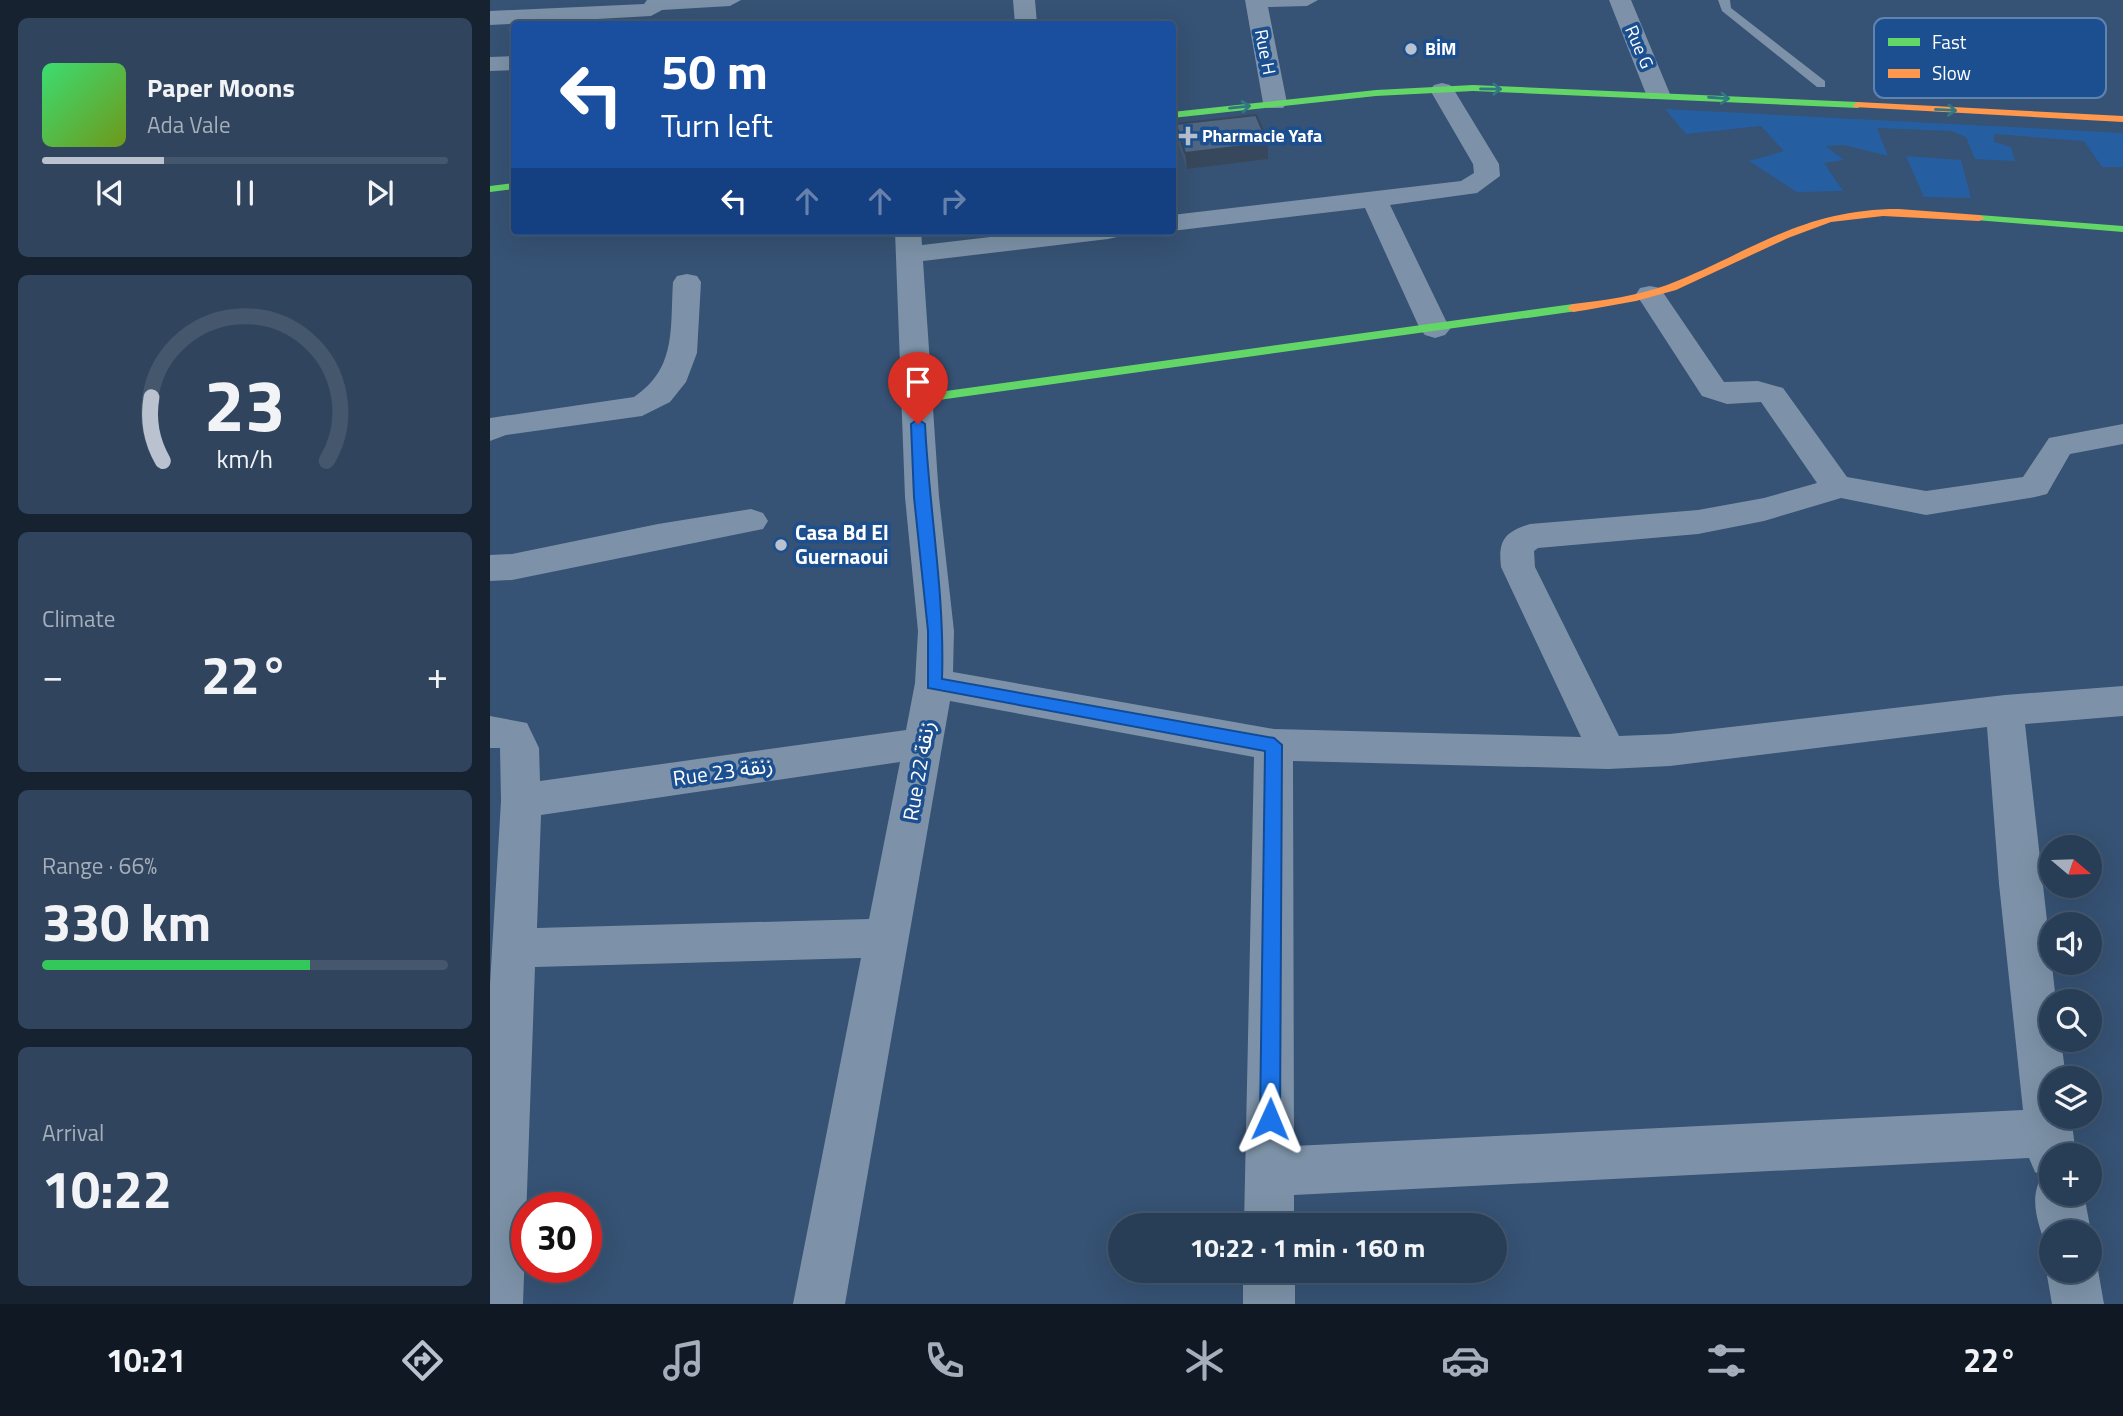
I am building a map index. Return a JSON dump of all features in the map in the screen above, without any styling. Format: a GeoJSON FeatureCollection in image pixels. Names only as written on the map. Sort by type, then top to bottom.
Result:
{"type":"FeatureCollection","features":[{"type":"Feature","properties":{"kind":"street"},"geometry":{"type":"LineString","coordinates":[[490,18],[651,9],[730,0]]}},
{"type":"Feature","properties":{"kind":"street"},"geometry":{"type":"LineString","coordinates":[[1024,0],[1026,21]]}},
{"type":"Feature","properties":{"kind":"street"},"geometry":{"type":"LineString","coordinates":[[1256,1],[1307,0]]}},
{"type":"Feature","properties":{"kind":"street","name":"Rue G"},"geometry":{"type":"LineString","coordinates":[[1620,0],[1658,82]]}},
{"type":"Feature","properties":{"kind":"street","name":"Rue H"},"geometry":{"type":"LineString","coordinates":[[1256,1],[1272,89]]}},
{"type":"Feature","properties":{"kind":"street"},"geometry":{"type":"LineString","coordinates":[[490,64],[511,63]]}},
{"type":"Feature","properties":{"kind":"street"},"geometry":{"type":"LineString","coordinates":[[1627,74],[1658,82]]}},
{"type":"Feature","properties":{"kind":"street"},"geometry":{"type":"LineString","coordinates":[[1176,114],[1272,89],[1442,90],[1658,82],[2123,119]]}},
{"type":"Feature","properties":{"kind":"street"},"geometry":{"type":"LineString","coordinates":[[1796,83],[1828,85]]}},
{"type":"Feature","properties":{"kind":"street"},"geometry":{"type":"LineString","coordinates":[[1176,223],[1468,188],[1487,176],[1486,164],[1442,90]]}},
{"type":"Feature","properties":{"kind":"street"},"geometry":{"type":"LineString","coordinates":[[490,188],[511,186]]}},
{"type":"Feature","properties":{"kind":"street"},"geometry":{"type":"LineString","coordinates":[[1374,200],[1435,328]]}},
{"type":"Feature","properties":{"kind":"street"},"geometry":{"type":"LineString","coordinates":[[917,399],[1584,308],[1650,294],[1808,227],[1850,215],[1917,213],[2123,229]]}},
{"type":"Feature","properties":{"kind":"street"},"geometry":{"type":"LineString","coordinates":[[908,243],[1041,235]]}},
{"type":"Feature","properties":{"kind":"street","name":"Rue 22 زنقة"},"geometry":{"type":"LineString","coordinates":[[819,1304],[934,683],[936,631],[922,497],[908,243]]}},
{"type":"Feature","properties":{"kind":"street"},"geometry":{"type":"LineString","coordinates":[[490,430],[498,426],[642,406],[661,396],[680,371],[687,282]]}},
{"type":"Feature","properties":{"kind":"street"},"geometry":{"type":"LineString","coordinates":[[1650,294],[1713,390],[1720,394],[1762,391],[1772,395],[1830,473],[1835,486]]}},
{"type":"Feature","properties":{"kind":"street"},"geometry":{"type":"LineString","coordinates":[[1608,753],[1518,567],[1516,547],[1521,540],[1530,536],[1641,530],[1716,520],[1765,511],[1826,492],[1835,486],[1926,503],[2035,486],[2042,469],[2060,444],[2123,435]]}},
{"type":"Feature","properties":{"kind":"street"},"geometry":{"type":"LineString","coordinates":[[490,568],[512,567],[658,536],[751,522]]}},
{"type":"Feature","properties":{"kind":"street"},"geometry":{"type":"LineString","coordinates":[[934,683],[1274,745],[1608,753],[1670,750],[2005,710],[2123,701]]}},
{"type":"Feature","properties":{"kind":"street"},"geometry":{"type":"LineString","coordinates":[[2005,710],[2020,884],[2050,1143]]}},
{"type":"Feature","properties":{"kind":"street"},"geometry":{"type":"LineString","coordinates":[[490,732],[513,734],[519,748],[521,801],[497,1304]]}},
{"type":"Feature","properties":{"kind":"street","name":"Rue 23 زنقة"},"geometry":{"type":"LineString","coordinates":[[521,801],[925,743]]}},
{"type":"Feature","properties":{"kind":"street"},"geometry":{"type":"LineString","coordinates":[[1269,1213],[1274,745]]}},
{"type":"Feature","properties":{"kind":"street"},"geometry":{"type":"LineString","coordinates":[[516,948],[888,937]]}},
{"type":"Feature","properties":{"kind":"street"},"geometry":{"type":"LineString","coordinates":[[1269,1172],[2039,1144]]}},
{"type":"Feature","properties":{"kind":"street"},"geometry":{"type":"LineString","coordinates":[[1269,1283],[1269,1304]]}},
{"type":"Feature","properties":{"kind":"street"},"geometry":{"type":"LineString","coordinates":[[2074,1283],[2078,1304]]}},
{"type":"Feature","properties":{"kind":"lane"},"geometry":{"type":"LineString","coordinates":[[1724,0],[1726,9],[1828,85]]}},
{"type":"Feature","properties":{"kind":"shaded area"},"geometry":{"type":"Polygon","coordinates":[[[1665,109],[2123,133],[2123,167],[2102,167],[2084,141],[1994,134],[1994,142],[2011,147],[2015,161],[1975,159],[1966,137],[1951,131],[1877,128],[1888,156],[1844,145],[1826,146],[1844,160],[1824,163],[1843,191],[1797,192],[1749,161],[1784,151],[1761,126],[1686,134],[1665,109]]]}},
{"type":"Feature","properties":{"kind":"shaded area"},"geometry":{"type":"Polygon","coordinates":[[[1906,156],[1961,160],[1971,198],[1924,197],[1906,156]]]}},
{"type":"Feature","properties":{"kind":"building"},"geometry":{"type":"Polygon","coordinates":[[[1256,115],[1268,143],[1185,153],[1176,124],[1256,115]]]}},
{"type":"Feature","properties":{"kind":"traffic: fast"},"geometry":{"type":"LineString","coordinates":[[1176,115],[1376,93],[1473,88],[1858,105]]}},
{"type":"Feature","properties":{"kind":"traffic: fast"},"geometry":{"type":"LineString","coordinates":[[490,189],[511,186]]}},
{"type":"Feature","properties":{"kind":"traffic: fast"},"geometry":{"type":"LineString","coordinates":[[1979,218],[2123,229]]}},
{"type":"Feature","properties":{"kind":"traffic: fast"},"geometry":{"type":"LineString","coordinates":[[917,399],[1573,308]]}},
{"type":"Feature","properties":{"kind":"traffic: slow"},"geometry":{"type":"LineString","coordinates":[[1858,105],[2123,119]]}},
{"type":"Feature","properties":{"kind":"traffic: slow"},"geometry":{"type":"LineString","coordinates":[[1573,308],[1636,298],[1672,287],[1760,245],[1829,219],[1883,213],[1979,218]]}},
{"type":"Feature","properties":{"kind":"place","name":"BİM"},"geometry":{"type":"Point","coordinates":[1411,49]}},
{"type":"Feature","properties":{"kind":"place","name":"Pharmacie Yafa"},"geometry":{"type":"Point","coordinates":[1188,136]}},
{"type":"Feature","properties":{"kind":"place","name":"Casa Bd El Guernaoui"},"geometry":{"type":"Point","coordinates":[781,545]}},
{"type":"Feature","properties":{"kind":"route"},"geometry":{"type":"LineString","coordinates":[[918,424],[922,497],[936,631],[934,683],[1274,745],[1270,1119]]}}]}
